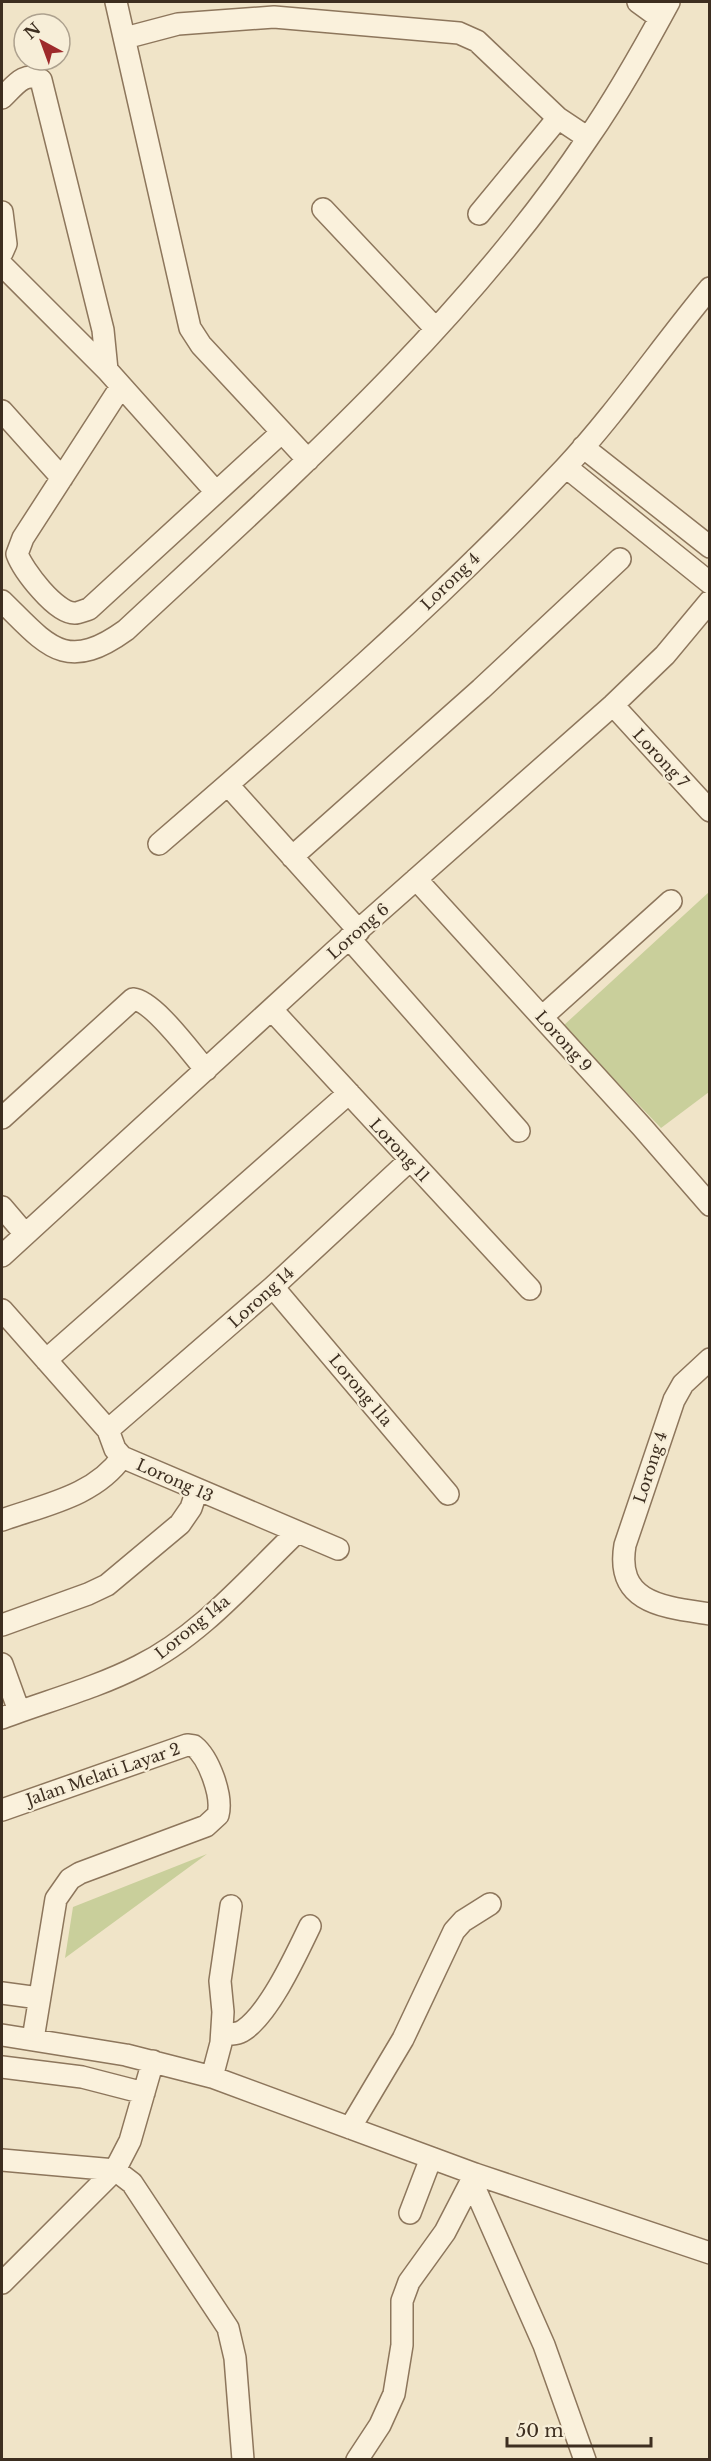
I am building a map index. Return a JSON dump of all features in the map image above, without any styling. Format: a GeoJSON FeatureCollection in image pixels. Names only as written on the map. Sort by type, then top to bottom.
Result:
{"type":"FeatureCollection","features":[{"type":"Feature","properties":{"kind":"street"},"geometry":{"type":"LineString","coordinates":[[116,2],[190,328],[201,345],[308,460]]}},
{"type":"Feature","properties":{"kind":"street"},"geometry":{"type":"LineString","coordinates":[[2,602],[40,638],[59,650],[81,653],[102,648],[126,630],[308,460],[435,328],[541,203],[588,138],[665,10],[638,2]]}},
{"type":"Feature","properties":{"kind":"street"},"geometry":{"type":"LineString","coordinates":[[125,38],[178,24],[274,17],[459,33],[477,41],[558,118],[588,138]]}},
{"type":"Feature","properties":{"kind":"street"},"geometry":{"type":"LineString","coordinates":[[2,99],[24,77],[34,76],[41,80],[103,330],[107,370]]}},
{"type":"Feature","properties":{"kind":"street"},"geometry":{"type":"LineString","coordinates":[[479,214],[558,118]]}},
{"type":"Feature","properties":{"kind":"street"},"geometry":{"type":"LineString","coordinates":[[323,209],[435,328]]}},
{"type":"Feature","properties":{"kind":"street"},"geometry":{"type":"LineString","coordinates":[[2,212],[6,244],[2,253]]}},
{"type":"Feature","properties":{"kind":"street"},"geometry":{"type":"LineString","coordinates":[[2,265],[107,370],[120,388],[216,492]]}},
{"type":"Feature","properties":{"kind":"street","name":"Lorong 4"},"geometry":{"type":"LineString","coordinates":[[159,844],[228,785],[430,602],[566,467],[710,288]]}},
{"type":"Feature","properties":{"kind":"street"},"geometry":{"type":"LineString","coordinates":[[120,388],[23,538],[17,554],[23,570],[61,608],[74,614],[89,609],[282,432]]}},
{"type":"Feature","properties":{"kind":"street"},"geometry":{"type":"LineString","coordinates":[[2,411],[62,478]]}},
{"type":"Feature","properties":{"kind":"street"},"geometry":{"type":"LineString","coordinates":[[583,447],[710,547]]}},
{"type":"Feature","properties":{"kind":"street"},"geometry":{"type":"LineString","coordinates":[[566,467],[710,583]]}},
{"type":"Feature","properties":{"kind":"street"},"geometry":{"type":"LineString","coordinates":[[292,857],[481,689],[620,559]]}},
{"type":"Feature","properties":{"kind":"street","name":"Lorong 6"},"geometry":{"type":"LineString","coordinates":[[2,1256],[354,934],[613,705],[665,655],[710,601]]}},
{"type":"Feature","properties":{"kind":"street","name":"Lorong 7"},"geometry":{"type":"LineString","coordinates":[[613,705],[710,811]]}},
{"type":"Feature","properties":{"kind":"street"},"geometry":{"type":"LineString","coordinates":[[228,785],[292,857],[519,1131]]}},
{"type":"Feature","properties":{"kind":"street","name":"Lorong 9"},"geometry":{"type":"LineString","coordinates":[[416,879],[710,1205]]}},
{"type":"Feature","properties":{"kind":"street"},"geometry":{"type":"LineString","coordinates":[[542,1017],[671,901]]}},
{"type":"Feature","properties":{"kind":"street"},"geometry":{"type":"LineString","coordinates":[[2,1118],[133,999],[141,999],[159,1016],[206,1070]]}},
{"type":"Feature","properties":{"kind":"street","name":"Lorong 11"},"geometry":{"type":"LineString","coordinates":[[272,1010],[530,1289]]}},
{"type":"Feature","properties":{"kind":"street"},"geometry":{"type":"LineString","coordinates":[[46,1360],[349,1094]]}},
{"type":"Feature","properties":{"kind":"street","name":"Lorong 14"},"geometry":{"type":"LineString","coordinates":[[108,1430],[273,1287],[410,1160]]}},
{"type":"Feature","properties":{"kind":"street"},"geometry":{"type":"LineString","coordinates":[[2,1207],[25,1234]]}},
{"type":"Feature","properties":{"kind":"street","name":"Lorong 11a"},"geometry":{"type":"LineString","coordinates":[[273,1287],[448,1494]]}},
{"type":"Feature","properties":{"kind":"street","name":"Lorong 13"},"geometry":{"type":"LineString","coordinates":[[2,1310],[108,1430],[115,1449],[122,1457],[338,1549]]}},
{"type":"Feature","properties":{"kind":"street","name":"Lorong 4"},"geometry":{"type":"LineString","coordinates":[[710,1359],[677,1392],[625,1545],[622,1564],[632,1587],[647,1600],[710,1614]]}},
{"type":"Feature","properties":{"kind":"street"},"geometry":{"type":"LineString","coordinates":[[2,1520],[81,1492],[114,1468],[122,1457]]}},
{"type":"Feature","properties":{"kind":"street"},"geometry":{"type":"LineString","coordinates":[[2,1625],[107,1585],[180,1524],[191,1508],[197,1490]]}},
{"type":"Feature","properties":{"kind":"street","name":"Lorong 14a"},"geometry":{"type":"LineString","coordinates":[[10,1715],[123,1674],[158,1656],[218,1608],[296,1533]]}},
{"type":"Feature","properties":{"kind":"street"},"geometry":{"type":"LineString","coordinates":[[2,1664],[10,1715]]}},
{"type":"Feature","properties":{"kind":"street","name":"Jalan Melati Layar 2"},"geometry":{"type":"LineString","coordinates":[[2,1810],[187,1745],[194,1746],[204,1756],[220,1800],[218,1815],[206,1826],[70,1879],[56,1899],[33,2040]]}},
{"type":"Feature","properties":{"kind":"street"},"geometry":{"type":"LineString","coordinates":[[350,2128],[403,2039],[454,1931],[463,1921],[490,1905]]}},
{"type":"Feature","properties":{"kind":"street"},"geometry":{"type":"LineString","coordinates":[[212,2076],[222,2034],[220,1981],[231,1906]]}},
{"type":"Feature","properties":{"kind":"street"},"geometry":{"type":"LineString","coordinates":[[222,2034],[236,2034],[254,2022],[287,1974],[310,1926]]}},
{"type":"Feature","properties":{"kind":"street"},"geometry":{"type":"LineString","coordinates":[[2,1993],[39,1998]]}},
{"type":"Feature","properties":{"kind":"street"},"geometry":{"type":"LineString","coordinates":[[2,2035],[153,2061],[212,2076],[431,2158],[473,2178],[710,2253]]}},
{"type":"Feature","properties":{"kind":"street"},"geometry":{"type":"LineString","coordinates":[[2,2283],[115,2170],[130,2141],[153,2061]]}},
{"type":"Feature","properties":{"kind":"street"},"geometry":{"type":"LineString","coordinates":[[2,2067],[82,2077],[144,2093]]}},
{"type":"Feature","properties":{"kind":"street"},"geometry":{"type":"LineString","coordinates":[[410,2213],[431,2158]]}},
{"type":"Feature","properties":{"kind":"street"},"geometry":{"type":"LineString","coordinates":[[2,2160],[115,2170],[132,2183],[178,2257],[228,2328],[235,2358],[243,2460]]}},
{"type":"Feature","properties":{"kind":"street"},"geometry":{"type":"LineString","coordinates":[[357,2460],[380,2425],[394,2394],[402,2345],[402,2301],[409,2282],[445,2232],[473,2178]]}},
{"type":"Feature","properties":{"kind":"street"},"geometry":{"type":"LineString","coordinates":[[473,2178],[543,2345],[585,2460]]}},
{"type":"Feature","properties":{"kind":"green space"},"geometry":{"type":"Polygon","coordinates":[[[709,892],[709,1092],[661,1128],[563,1026],[709,892]]]}},
{"type":"Feature","properties":{"kind":"green space"},"geometry":{"type":"Polygon","coordinates":[[[207,1854],[65,1958],[73,1907],[207,1854]]]}}]}
